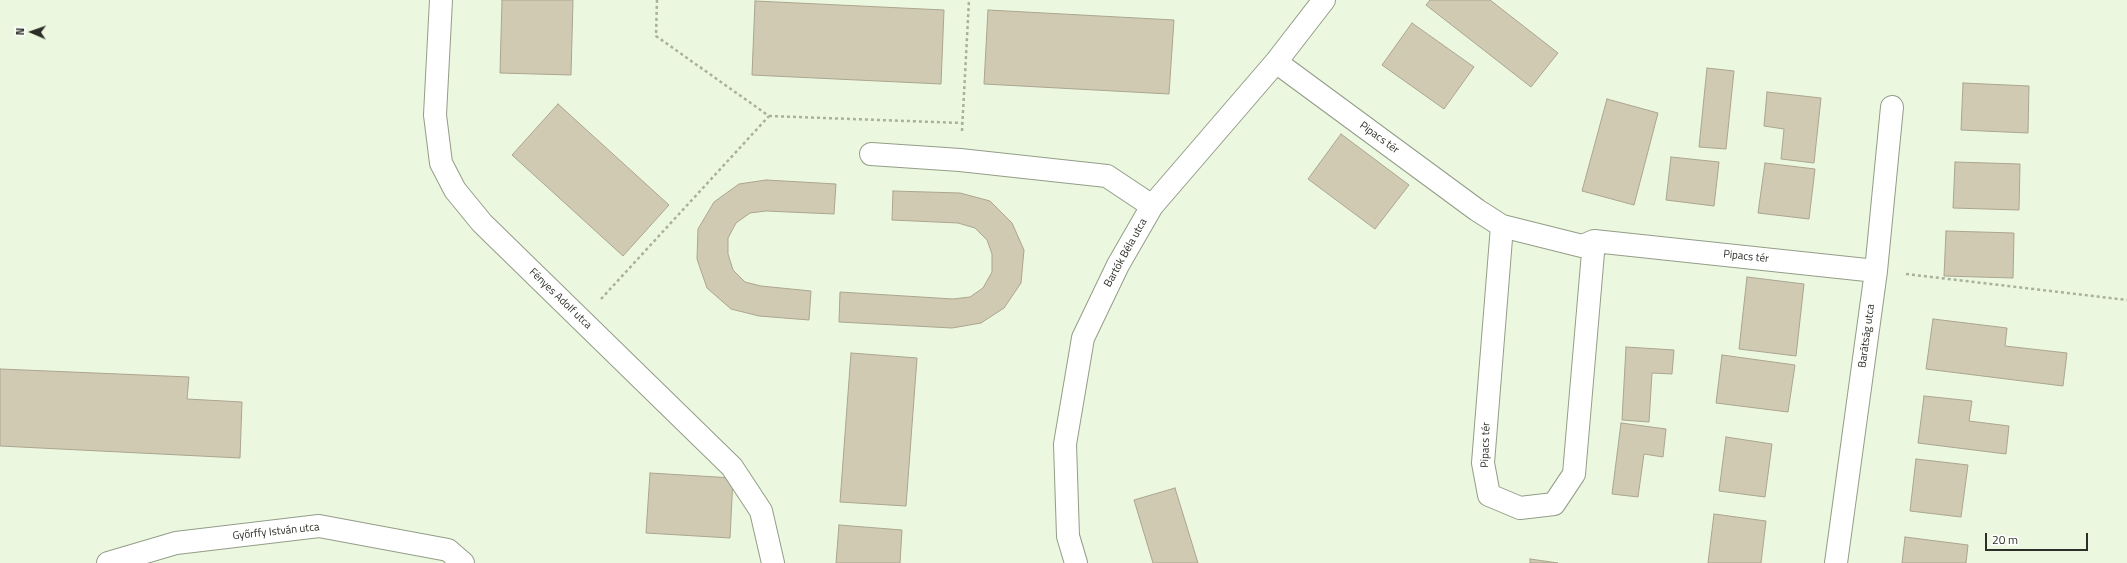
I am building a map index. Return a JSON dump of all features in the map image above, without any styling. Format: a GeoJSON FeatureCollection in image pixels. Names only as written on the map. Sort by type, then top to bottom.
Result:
{"type":"FeatureCollection","features":[{"type":"Feature","properties":{"kind":"street","name":"Fényes Adolf utca"},"geometry":{"type":"LineString","coordinates":[[441,0],[435,115],[441,163],[455,190],[482,223],[732,467],[761,511],[773,563]]}},
{"type":"Feature","properties":{"kind":"street","name":"Bartók Béla utca"},"geometry":{"type":"LineString","coordinates":[[1076,563],[1068,536],[1065,444],[1083,338],[1118,265],[1152,206],[1276,62],[1324,0]]}},
{"type":"Feature","properties":{"kind":"street","name":"Pipacs tér"},"geometry":{"type":"LineString","coordinates":[[1276,62],[1477,210],[1502,226],[1582,246],[1594,241],[1876,271]]}},
{"type":"Feature","properties":{"kind":"street","name":"Barátság utca"},"geometry":{"type":"LineString","coordinates":[[1836,563],[1876,271],[1892,107]]}},
{"type":"Feature","properties":{"kind":"street"},"geometry":{"type":"LineString","coordinates":[[871,154],[960,160],[1107,176],[1152,206]]}},
{"type":"Feature","properties":{"kind":"street","name":"Pipacs tér"},"geometry":{"type":"LineString","coordinates":[[1502,226],[1483,463],[1489,495],[1520,508],[1554,504],[1574,474],[1594,241]]}},
{"type":"Feature","properties":{"kind":"street","name":"Győrffy István utca"},"geometry":{"type":"LineString","coordinates":[[108,563],[176,543],[319,526],[448,550],[463,563]]}},
{"type":"Feature","properties":{"kind":"path"},"geometry":{"type":"LineString","coordinates":[[657,0],[656,36],[769,116],[962,123]]}},
{"type":"Feature","properties":{"kind":"path"},"geometry":{"type":"LineString","coordinates":[[960,160],[969,0]]}},
{"type":"Feature","properties":{"kind":"path"},"geometry":{"type":"LineString","coordinates":[[581,320],[769,116]]}},
{"type":"Feature","properties":{"kind":"path"},"geometry":{"type":"LineString","coordinates":[[1876,271],[2127,300]]}},
{"type":"Feature","properties":{"kind":"building"},"geometry":{"type":"Polygon","coordinates":[[[502,0],[573,0],[571,75],[500,73],[502,0]]]}},
{"type":"Feature","properties":{"kind":"building"},"geometry":{"type":"Polygon","coordinates":[[[1430,0],[1490,0],[1558,53],[1531,87],[1426,5],[1430,0]]]}},
{"type":"Feature","properties":{"kind":"building"},"geometry":{"type":"Polygon","coordinates":[[[755,1],[944,10],[941,84],[752,75],[755,1]]]}},
{"type":"Feature","properties":{"kind":"building"},"geometry":{"type":"Polygon","coordinates":[[[988,10],[1174,20],[1169,94],[984,84],[988,10]]]}},
{"type":"Feature","properties":{"kind":"building"},"geometry":{"type":"Polygon","coordinates":[[[1412,23],[1474,67],[1444,109],[1382,65],[1412,23]]]}},
{"type":"Feature","properties":{"kind":"building"},"geometry":{"type":"Polygon","coordinates":[[[1707,68],[1734,71],[1726,149],[1699,147],[1707,68]]]}},
{"type":"Feature","properties":{"kind":"building"},"geometry":{"type":"Polygon","coordinates":[[[1963,83],[2029,86],[2028,133],[1961,130],[1963,83]]]}},
{"type":"Feature","properties":{"kind":"building"},"geometry":{"type":"Polygon","coordinates":[[[1767,92],[1821,98],[1814,163],[1781,159],[1784,129],[1764,126],[1767,92]]]}},
{"type":"Feature","properties":{"kind":"building"},"geometry":{"type":"Polygon","coordinates":[[[1607,99],[1658,113],[1634,205],[1582,191],[1607,99]]]}},
{"type":"Feature","properties":{"kind":"building"},"geometry":{"type":"Polygon","coordinates":[[[558,104],[669,205],[623,256],[512,155],[558,104]]]}},
{"type":"Feature","properties":{"kind":"building"},"geometry":{"type":"Polygon","coordinates":[[[1341,134],[1409,185],[1375,229],[1308,179],[1341,134]]]}},
{"type":"Feature","properties":{"kind":"building"},"geometry":{"type":"Polygon","coordinates":[[[1671,157],[1719,162],[1714,206],[1666,200],[1671,157]]]}},
{"type":"Feature","properties":{"kind":"building"},"geometry":{"type":"Polygon","coordinates":[[[1955,162],[2020,164],[2019,210],[1953,208],[1955,162]]]}},
{"type":"Feature","properties":{"kind":"building"},"geometry":{"type":"Polygon","coordinates":[[[1765,163],[1815,169],[1809,219],[1758,213],[1765,163]]]}},
{"type":"Feature","properties":{"kind":"building"},"geometry":{"type":"Polygon","coordinates":[[[766,180],[836,184],[834,214],[766,211],[750,213],[736,223],[728,238],[728,254],[733,270],[745,282],[761,286],[811,291],[809,320],[759,316],[731,309],[707,288],[697,259],[698,229],[714,202],[739,184],[766,180]]]}},
{"type":"Feature","properties":{"kind":"building"},"geometry":{"type":"Polygon","coordinates":[[[893,191],[960,193],[990,201],[1012,223],[1024,250],[1021,283],[1004,308],[981,323],[952,328],[839,322],[840,292],[953,299],[970,297],[983,288],[992,272],[992,254],[987,240],[975,228],[958,223],[892,220],[893,191]]]}},
{"type":"Feature","properties":{"kind":"building"},"geometry":{"type":"Polygon","coordinates":[[[1946,231],[2014,233],[2013,278],[1944,276],[1946,231]]]}},
{"type":"Feature","properties":{"kind":"building"},"geometry":{"type":"Polygon","coordinates":[[[1747,277],[1804,284],[1796,356],[1739,349],[1747,277]]]}},
{"type":"Feature","properties":{"kind":"building"},"geometry":{"type":"Polygon","coordinates":[[[1933,319],[2007,328],[2005,346],[2067,353],[2063,386],[1926,369],[1933,319]]]}},
{"type":"Feature","properties":{"kind":"building"},"geometry":{"type":"Polygon","coordinates":[[[1626,347],[1674,350],[1672,374],[1652,373],[1649,422],[1622,420],[1626,347]]]}},
{"type":"Feature","properties":{"kind":"building"},"geometry":{"type":"Polygon","coordinates":[[[851,353],[917,358],[906,506],[840,502],[851,353]]]}},
{"type":"Feature","properties":{"kind":"building"},"geometry":{"type":"Polygon","coordinates":[[[1722,355],[1795,365],[1788,412],[1716,403],[1722,355]]]}},
{"type":"Feature","properties":{"kind":"building"},"geometry":{"type":"Polygon","coordinates":[[[0,369],[189,377],[187,399],[242,402],[240,458],[0,446],[0,369]]]}},
{"type":"Feature","properties":{"kind":"building"},"geometry":{"type":"Polygon","coordinates":[[[1924,396],[1972,401],[1969,421],[2009,426],[2006,454],[1918,443],[1924,396]]]}},
{"type":"Feature","properties":{"kind":"building"},"geometry":{"type":"Polygon","coordinates":[[[1621,423],[1666,429],[1663,457],[1644,454],[1638,497],[1612,494],[1621,423]]]}},
{"type":"Feature","properties":{"kind":"building"},"geometry":{"type":"Polygon","coordinates":[[[1726,437],[1772,444],[1765,497],[1719,491],[1726,437]]]}},
{"type":"Feature","properties":{"kind":"building"},"geometry":{"type":"Polygon","coordinates":[[[1916,459],[1968,465],[1961,517],[1910,511],[1916,459]]]}},
{"type":"Feature","properties":{"kind":"building"},"geometry":{"type":"Polygon","coordinates":[[[650,473],[733,478],[730,538],[646,533],[650,473]]]}},
{"type":"Feature","properties":{"kind":"building"},"geometry":{"type":"Polygon","coordinates":[[[1175,488],[1198,563],[1153,563],[1134,500],[1175,488]]]}},
{"type":"Feature","properties":{"kind":"building"},"geometry":{"type":"Polygon","coordinates":[[[1714,514],[1766,521],[1761,563],[1708,563],[1714,514]]]}},
{"type":"Feature","properties":{"kind":"building"},"geometry":{"type":"Polygon","coordinates":[[[839,525],[902,530],[900,563],[836,563],[839,525]]]}},
{"type":"Feature","properties":{"kind":"building"},"geometry":{"type":"Polygon","coordinates":[[[1905,537],[1968,545],[1966,563],[1902,563],[1905,537]]]}},
{"type":"Feature","properties":{"kind":"building"},"geometry":{"type":"Polygon","coordinates":[[[1530,559],[1558,563],[1530,563],[1530,559]]]}}]}
